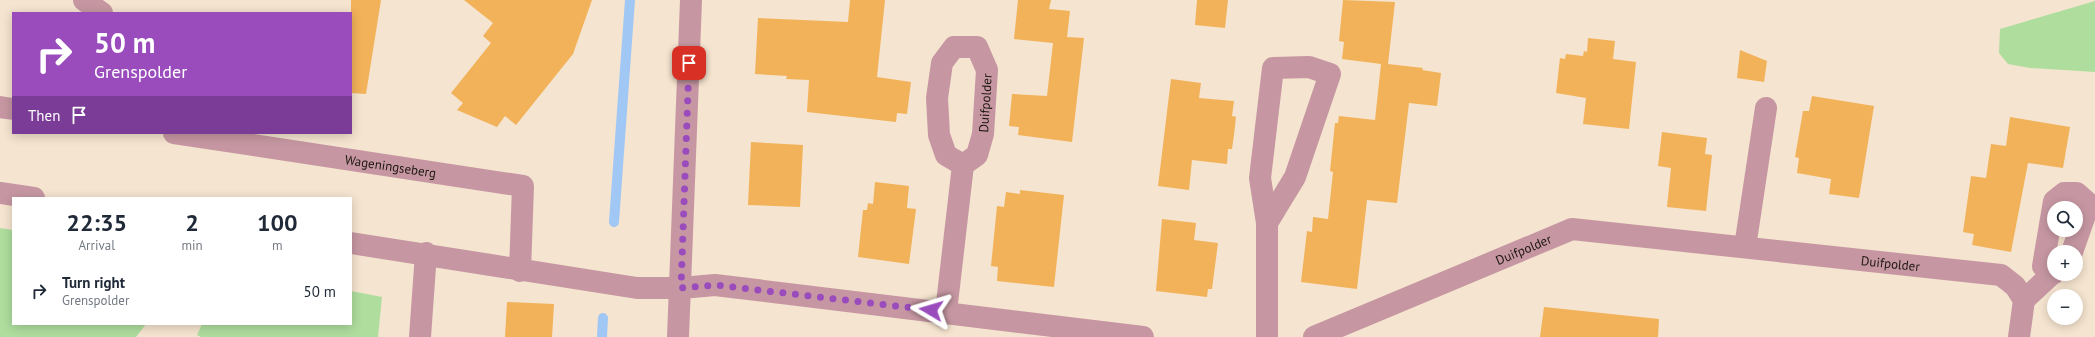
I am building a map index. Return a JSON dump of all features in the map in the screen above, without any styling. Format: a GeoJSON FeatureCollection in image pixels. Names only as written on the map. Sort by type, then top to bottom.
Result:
{"type":"FeatureCollection","features":[{"type":"Feature","properties":{"kind":"street"},"geometry":{"type":"LineString","coordinates":[[84,0],[101,12]]}},
{"type":"Feature","properties":{"kind":"street"},"geometry":{"type":"LineString","coordinates":[[678,337],[691,0]]}},
{"type":"Feature","properties":{"kind":"street","name":"Duifpolder"},"geometry":{"type":"LineString","coordinates":[[954,47],[976,48],[987,70],[983,134],[977,155],[963,165],[946,155],[939,135],[937,98],[942,63],[954,47]]}},
{"type":"Feature","properties":{"kind":"street"},"geometry":{"type":"LineString","coordinates":[[1266,337],[1267,223],[1260,178],[1273,68],[1309,67],[1330,74],[1295,178],[1267,223]]}},
{"type":"Feature","properties":{"kind":"street"},"geometry":{"type":"LineString","coordinates":[[0,107],[12,109]]}},
{"type":"Feature","properties":{"kind":"street"},"geometry":{"type":"LineString","coordinates":[[1746,247],[1766,108]]}},
{"type":"Feature","properties":{"kind":"street","name":"Wageningseberg"},"geometry":{"type":"LineString","coordinates":[[181,134],[523,186],[520,271]]}},
{"type":"Feature","properties":{"kind":"street"},"geometry":{"type":"LineString","coordinates":[[946,312],[963,165]]}},
{"type":"Feature","properties":{"kind":"street"},"geometry":{"type":"LineString","coordinates":[[0,193],[27,197]]}},
{"type":"Feature","properties":{"kind":"street"},"geometry":{"type":"LineString","coordinates":[[2047,269],[2043,266],[2054,201],[2064,193],[2077,193],[2089,204],[2074,245]]}},
{"type":"Feature","properties":{"kind":"street","name":"Duifpolder"},"geometry":{"type":"LineString","coordinates":[[1314,337],[1343,330],[1572,229],[2001,275],[2015,286],[2024,300]]}},
{"type":"Feature","properties":{"kind":"street"},"geometry":{"type":"LineString","coordinates":[[352,243],[426,253],[520,271],[637,288],[681,288],[715,285],[1143,337]]}},
{"type":"Feature","properties":{"kind":"street"},"geometry":{"type":"LineString","coordinates":[[420,337],[426,253]]}},
{"type":"Feature","properties":{"kind":"street"},"geometry":{"type":"LineString","coordinates":[[2019,337],[2024,300],[2047,279]]}},
{"type":"Feature","properties":{"kind":"green space"},"geometry":{"type":"Polygon","coordinates":[[[2095,1],[2095,72],[2030,68],[2008,64],[1999,53],[2000,29],[2095,1]]]}},
{"type":"Feature","properties":{"kind":"green space"},"geometry":{"type":"Polygon","coordinates":[[[0,228],[12,230],[12,325],[145,325],[136,337],[0,337],[0,228]]]}},
{"type":"Feature","properties":{"kind":"green space"},"geometry":{"type":"Polygon","coordinates":[[[352,291],[382,297],[378,337],[201,337],[197,335],[202,325],[352,325],[352,291]]]}},
{"type":"Feature","properties":{"kind":"building"},"geometry":{"type":"Polygon","coordinates":[[[351,0],[381,0],[366,94],[352,93],[351,0]]]}},
{"type":"Feature","properties":{"kind":"building"},"geometry":{"type":"Polygon","coordinates":[[[464,0],[592,0],[573,54],[516,125],[505,116],[497,127],[457,110],[463,103],[451,93],[491,43],[483,36],[493,23],[464,0]]]}},
{"type":"Feature","properties":{"kind":"building"},"geometry":{"type":"Polygon","coordinates":[[[850,0],[885,0],[877,77],[911,82],[907,114],[897,113],[896,122],[807,112],[809,80],[786,79],[787,76],[755,74],[758,18],[848,22],[850,0]]]}},
{"type":"Feature","properties":{"kind":"building"},"geometry":{"type":"Polygon","coordinates":[[[1018,0],[1051,0],[1049,9],[1070,11],[1067,37],[1084,38],[1072,142],[1018,135],[1019,127],[1009,126],[1012,94],[1047,96],[1053,43],[1014,39],[1018,0]]]}},
{"type":"Feature","properties":{"kind":"building"},"geometry":{"type":"Polygon","coordinates":[[[1197,0],[1228,0],[1225,28],[1195,25],[1197,0]]]}},
{"type":"Feature","properties":{"kind":"building"},"geometry":{"type":"Polygon","coordinates":[[[1343,0],[1395,2],[1388,64],[1423,68],[1422,70],[1441,73],[1437,106],[1409,103],[1397,203],[1367,200],[1357,289],[1301,282],[1307,231],[1312,232],[1313,217],[1328,219],[1333,172],[1330,171],[1335,123],[1338,123],[1339,116],[1375,120],[1381,64],[1342,59],[1344,42],[1339,41],[1343,0]]]}},
{"type":"Feature","properties":{"kind":"building"},"geometry":{"type":"Polygon","coordinates":[[[1588,38],[1615,41],[1613,59],[1636,62],[1629,129],[1583,124],[1586,98],[1556,93],[1560,58],[1565,59],[1566,54],[1583,56],[1584,51],[1587,52],[1588,38]]]}},
{"type":"Feature","properties":{"kind":"building"},"geometry":{"type":"Polygon","coordinates":[[[1740,50],[1767,61],[1764,82],[1737,78],[1740,50]]]}},
{"type":"Feature","properties":{"kind":"building"},"geometry":{"type":"Polygon","coordinates":[[[1171,79],[1201,83],[1199,98],[1234,101],[1232,116],[1236,117],[1234,135],[1232,149],[1228,149],[1227,164],[1192,160],[1189,190],[1158,186],[1171,79]]]}},
{"type":"Feature","properties":{"kind":"building"},"geometry":{"type":"Polygon","coordinates":[[[1812,96],[1874,106],[1859,198],[1829,194],[1831,179],[1797,173],[1799,158],[1795,157],[1803,111],[1809,111],[1812,96]]]}},
{"type":"Feature","properties":{"kind":"building"},"geometry":{"type":"Polygon","coordinates":[[[2010,117],[2070,127],[2063,168],[2028,163],[2011,252],[1972,245],[1974,234],[1963,232],[1971,176],[1986,178],[1991,144],[2006,146],[2010,117]]]}},
{"type":"Feature","properties":{"kind":"building"},"geometry":{"type":"Polygon","coordinates":[[[1662,132],[1707,138],[1705,154],[1712,155],[1706,211],[1667,207],[1671,168],[1658,166],[1662,132]]]}},
{"type":"Feature","properties":{"kind":"building"},"geometry":{"type":"Polygon","coordinates":[[[751,142],[803,145],[800,207],[748,205],[751,142]]]}},
{"type":"Feature","properties":{"kind":"building"},"geometry":{"type":"Polygon","coordinates":[[[875,182],[909,186],[907,208],[916,209],[909,264],[858,257],[863,210],[867,210],[868,203],[873,204],[875,182]]]}},
{"type":"Feature","properties":{"kind":"building"},"geometry":{"type":"Polygon","coordinates":[[[1020,190],[1064,195],[1054,287],[997,281],[998,267],[991,266],[997,206],[1004,207],[1006,192],[1020,194],[1020,190]]]}},
{"type":"Feature","properties":{"kind":"building"},"geometry":{"type":"Polygon","coordinates":[[[1162,219],[1196,223],[1194,240],[1218,243],[1212,289],[1208,289],[1207,297],[1156,291],[1162,219]]]}},
{"type":"Feature","properties":{"kind":"building"},"geometry":{"type":"Polygon","coordinates":[[[507,302],[554,304],[552,337],[505,337],[507,302]]]}},
{"type":"Feature","properties":{"kind":"building"},"geometry":{"type":"Polygon","coordinates":[[[1544,307],[1659,319],[1658,337],[1540,337],[1544,307]]]}},
{"type":"Feature","properties":{"kind":"waterway"},"geometry":{"type":"LineString","coordinates":[[614,222],[630,0]]}},
{"type":"Feature","properties":{"kind":"waterway"},"geometry":{"type":"LineString","coordinates":[[602,337],[603,318]]}},
{"type":"Feature","properties":{"kind":"route"},"geometry":{"type":"LineString","coordinates":[[689,63],[681,288],[715,285],[931,310]]}}]}
